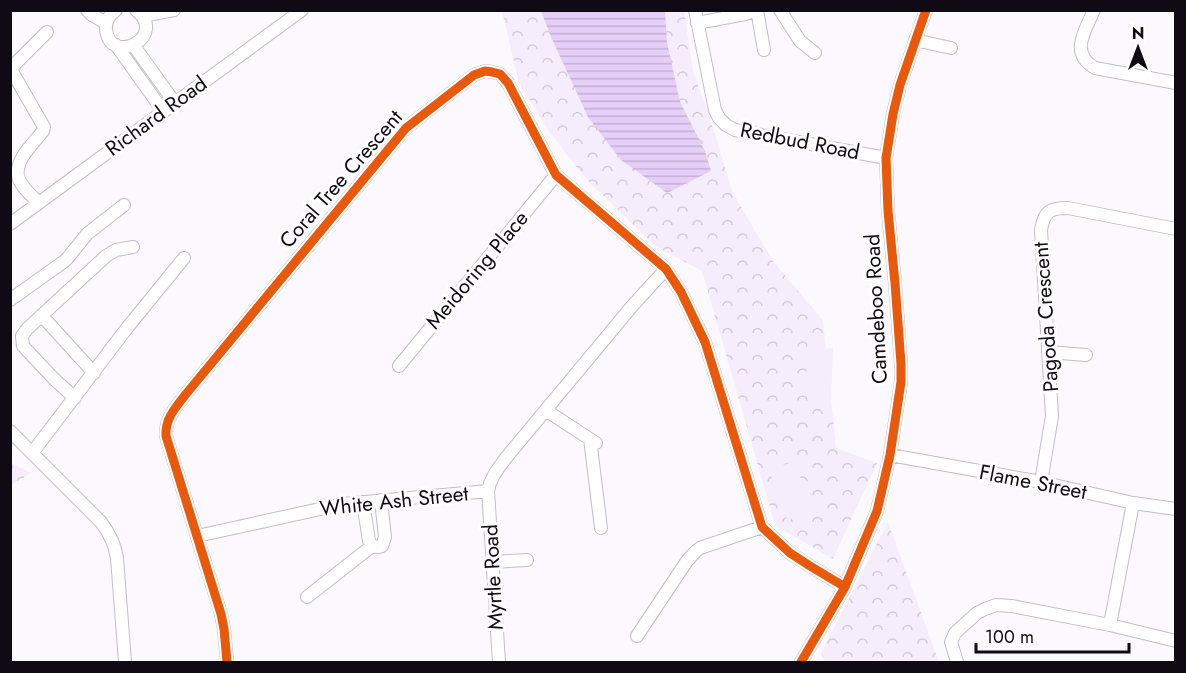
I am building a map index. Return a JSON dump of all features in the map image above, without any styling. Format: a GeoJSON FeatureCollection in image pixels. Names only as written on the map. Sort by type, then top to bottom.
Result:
{"type":"FeatureCollection","features":[{"type":"Feature","properties":{"kind":"street"},"geometry":{"type":"LineString","coordinates":[[87,10],[106,23]]}},
{"type":"Feature","properties":{"kind":"street"},"geometry":{"type":"LineString","coordinates":[[116,10],[108,17],[107,36],[116,45],[163,111]]}},
{"type":"Feature","properties":{"kind":"street"},"geometry":{"type":"LineString","coordinates":[[116,45],[134,46],[140,42],[146,29],[139,13],[174,10]]}},
{"type":"Feature","properties":{"kind":"street","name":"Richard Road"},"geometry":{"type":"LineString","coordinates":[[10,224],[302,10]]}},
{"type":"Feature","properties":{"kind":"street"},"geometry":{"type":"LineString","coordinates":[[696,17],[745,14],[757,10],[764,50]]}},
{"type":"Feature","properties":{"kind":"street"},"geometry":{"type":"LineString","coordinates":[[780,10],[800,41],[815,53]]}},
{"type":"Feature","properties":{"kind":"street","name":"Camdeboo Road"},"geometry":{"type":"LineString","coordinates":[[801,663],[845,587],[877,511],[890,454],[901,382],[901,364],[888,211],[886,158],[900,84],[926,10]]}},
{"type":"Feature","properties":{"kind":"street"},"geometry":{"type":"LineString","coordinates":[[1094,10],[1080,42],[1080,50],[1087,63],[1095,68],[1176,83]]}},
{"type":"Feature","properties":{"kind":"street","name":"Redbud Road"},"geometry":{"type":"LineString","coordinates":[[696,17],[712,100],[718,118],[726,125],[735,130],[886,158]]}},
{"type":"Feature","properties":{"kind":"street"},"geometry":{"type":"LineString","coordinates":[[38,202],[23,186],[18,176],[25,154],[44,127],[11,68],[47,32]]}},
{"type":"Feature","properties":{"kind":"street"},"geometry":{"type":"LineString","coordinates":[[915,40],[951,48]]}},
{"type":"Feature","properties":{"kind":"street"},"geometry":{"type":"LineString","coordinates":[[134,46],[175,103]]}},
{"type":"Feature","properties":{"kind":"street","name":"Coral Tree Crescent"},"geometry":{"type":"LineString","coordinates":[[227,663],[221,614],[166,436],[169,418],[186,394],[406,128],[474,75],[485,70],[500,74],[508,83],[556,175],[666,269],[681,292],[705,342],[762,527],[790,553],[845,587]]}},
{"type":"Feature","properties":{"kind":"street","name":"Meidoring Place"},"geometry":{"type":"LineString","coordinates":[[399,366],[556,175]]}},
{"type":"Feature","properties":{"kind":"street"},"geometry":{"type":"LineString","coordinates":[[10,300],[66,260],[87,234],[124,206]]}},
{"type":"Feature","properties":{"kind":"street","name":"Pagoda Crescent"},"geometry":{"type":"LineString","coordinates":[[1041,482],[1052,416],[1041,230],[1043,219],[1048,211],[1068,208],[1176,229]]}},
{"type":"Feature","properties":{"kind":"street"},"geometry":{"type":"LineString","coordinates":[[75,398],[23,345],[22,336],[106,256],[116,250],[133,247]]}},
{"type":"Feature","properties":{"kind":"street"},"geometry":{"type":"LineString","coordinates":[[32,453],[127,328],[184,258]]}},
{"type":"Feature","properties":{"kind":"street","name":"White Ash Street"},"geometry":{"type":"LineString","coordinates":[[197,536],[343,504],[488,491],[494,473],[633,305],[666,269]]}},
{"type":"Feature","properties":{"kind":"street"},"geometry":{"type":"LineString","coordinates":[[42,316],[94,373]]}},
{"type":"Feature","properties":{"kind":"street"},"geometry":{"type":"LineString","coordinates":[[1048,352],[1086,355]]}},
{"type":"Feature","properties":{"kind":"street"},"geometry":{"type":"LineString","coordinates":[[547,411],[593,441],[601,528]]}},
{"type":"Feature","properties":{"kind":"street"},"geometry":{"type":"LineString","coordinates":[[10,431],[101,522],[115,545],[125,663]]}},
{"type":"Feature","properties":{"kind":"street","name":"Flame Street"},"geometry":{"type":"LineString","coordinates":[[890,454],[1041,482],[1133,503],[1176,509]]}},
{"type":"Feature","properties":{"kind":"street","name":"Myrtle Road"},"geometry":{"type":"LineString","coordinates":[[488,491],[499,663]]}},
{"type":"Feature","properties":{"kind":"street"},"geometry":{"type":"LineString","coordinates":[[307,597],[372,546],[382,546],[384,541],[381,500]]}},
{"type":"Feature","properties":{"kind":"street"},"geometry":{"type":"LineString","coordinates":[[363,502],[369,541],[372,546]]}},
{"type":"Feature","properties":{"kind":"street"},"geometry":{"type":"LineString","coordinates":[[1110,625],[1133,503]]}},
{"type":"Feature","properties":{"kind":"street"},"geometry":{"type":"LineString","coordinates":[[637,636],[696,551],[707,545],[762,527]]}},
{"type":"Feature","properties":{"kind":"street"},"geometry":{"type":"LineString","coordinates":[[492,562],[527,560]]}},
{"type":"Feature","properties":{"kind":"street"},"geometry":{"type":"LineString","coordinates":[[957,663],[951,642],[955,633],[977,613],[996,605],[1110,625],[1176,641]]}},
{"type":"Feature","properties":{"kind":"green space"},"geometry":{"type":"Polygon","coordinates":[[[502,11],[684,11],[693,71],[732,191],[772,260],[823,320],[836,448],[877,463],[833,559],[775,525],[702,271],[655,246],[587,180],[551,134],[519,83],[502,11]]]}},
{"type":"Feature","properties":{"kind":"green space"},"geometry":{"type":"Polygon","coordinates":[[[833,348],[831,403],[808,404],[805,350],[833,348]]]}},
{"type":"Feature","properties":{"kind":"green space"},"geometry":{"type":"Polygon","coordinates":[[[796,461],[810,514],[787,520],[769,469],[796,461]]]}},
{"type":"Feature","properties":{"kind":"green space"},"geometry":{"type":"Polygon","coordinates":[[[11,463],[31,473],[11,485],[11,463]]]}},
{"type":"Feature","properties":{"kind":"green space"},"geometry":{"type":"Polygon","coordinates":[[[888,522],[939,662],[825,662],[821,653],[888,522]]]}},
{"type":"Feature","properties":{"kind":"shaded area"},"geometry":{"type":"Polygon","coordinates":[[[541,11],[665,11],[667,42],[680,102],[705,151],[711,171],[667,193],[621,160],[588,117],[541,11]]]}},
{"type":"Feature","properties":{"kind":"cycle path"},"geometry":{"type":"LineString","coordinates":[[801,662],[845,587],[877,511],[890,455],[901,382],[901,364],[888,211],[886,158],[900,85],[926,10]]}},
{"type":"Feature","properties":{"kind":"cycle path"},"geometry":{"type":"LineString","coordinates":[[227,662],[221,614],[166,436],[169,418],[186,394],[406,128],[474,75],[485,71],[500,74],[508,83],[556,175],[666,269],[681,292],[705,342],[762,527],[790,553],[845,587]]}}]}
